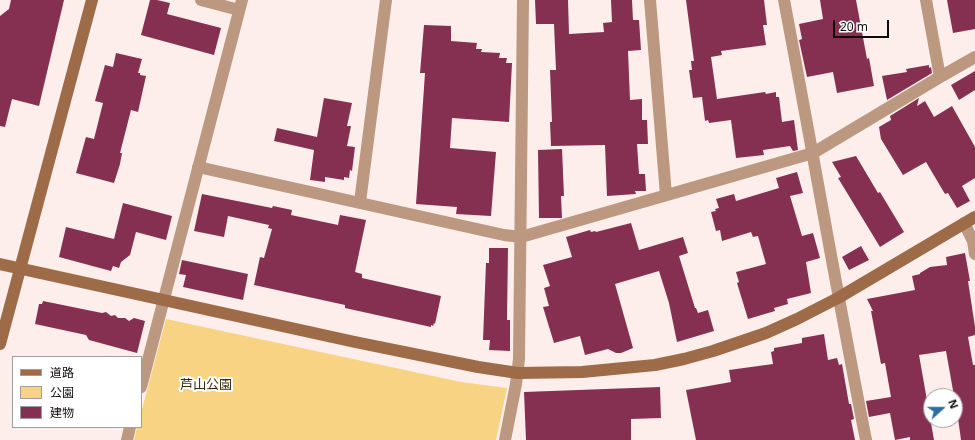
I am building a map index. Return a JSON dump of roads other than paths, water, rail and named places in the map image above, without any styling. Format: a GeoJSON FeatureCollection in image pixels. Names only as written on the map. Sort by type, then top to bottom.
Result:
{"type":"FeatureCollection","features":[{"type":"Feature","properties":{"kind":"street"},"geometry":{"type":"LineString","coordinates":[[0,344],[92,0]]}},
{"type":"Feature","properties":{"kind":"street"},"geometry":{"type":"LineString","coordinates":[[142,383],[241,5],[201,0]]}},
{"type":"Feature","properties":{"kind":"street"},"geometry":{"type":"LineString","coordinates":[[360,202],[386,0]]}},
{"type":"Feature","properties":{"kind":"street"},"geometry":{"type":"LineString","coordinates":[[505,440],[518,373],[519,359],[523,0]]}},
{"type":"Feature","properties":{"kind":"street"},"geometry":{"type":"LineString","coordinates":[[650,0],[666,195]]}},
{"type":"Feature","properties":{"kind":"street"},"geometry":{"type":"LineString","coordinates":[[784,0],[813,153],[838,298],[866,440]]}},
{"type":"Feature","properties":{"kind":"street"},"geometry":{"type":"LineString","coordinates":[[926,0],[940,77]]}},
{"type":"Feature","properties":{"kind":"street"},"geometry":{"type":"LineString","coordinates":[[198,167],[504,235],[521,237],[813,153],[975,57]]}},
{"type":"Feature","properties":{"kind":"street"},"geometry":{"type":"LineString","coordinates":[[0,264],[448,362],[518,373],[596,371],[655,365],[684,359],[714,351],[766,333],[838,298],[975,217]]}},
{"type":"Feature","properties":{"kind":"street"},"geometry":{"type":"LineString","coordinates":[[964,223],[972,241],[975,254]]}},
{"type":"Feature","properties":{"kind":"street"},"geometry":{"type":"LineString","coordinates":[[127,440],[130,428]]}},
{"type":"Feature","properties":{"kind":"park label","name":"芦山公園"},"geometry":{"type":"Point","coordinates":[206,385]}}]}
